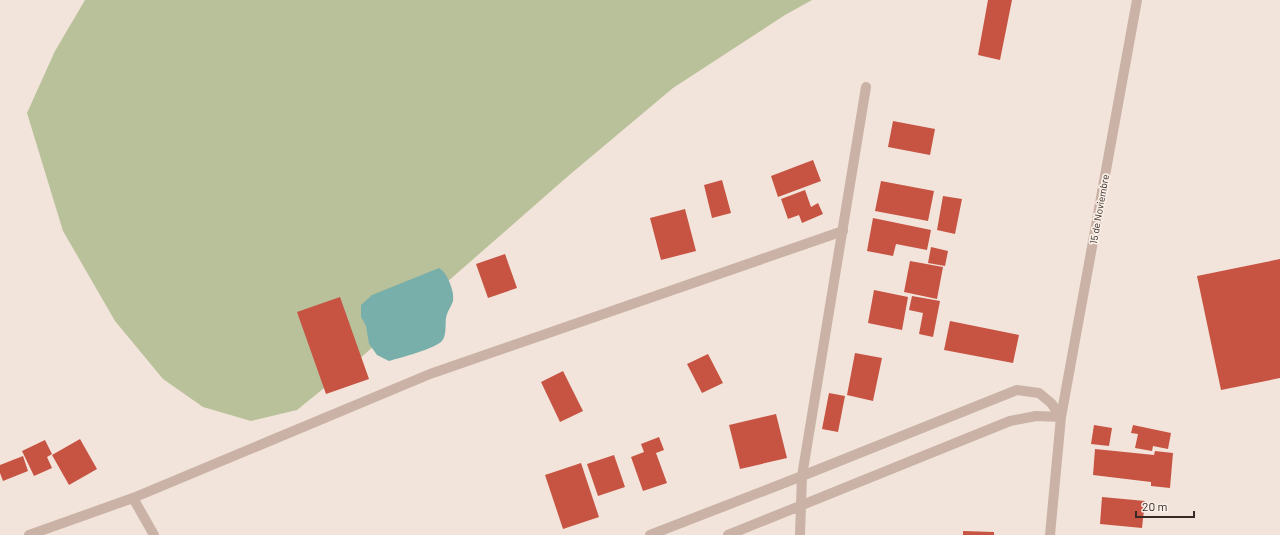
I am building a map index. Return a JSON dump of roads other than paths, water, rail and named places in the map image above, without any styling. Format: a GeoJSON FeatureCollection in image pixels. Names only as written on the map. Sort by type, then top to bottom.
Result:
{"type":"FeatureCollection","features":[{"type":"Feature","properties":{"kind":"street","name":"15 de Noviembre"},"geometry":{"type":"LineString","coordinates":[[1050,535],[1061,417],[1137,0]]}},
{"type":"Feature","properties":{"kind":"street"},"geometry":{"type":"LineString","coordinates":[[800,535],[802,476],[866,87]]}},
{"type":"Feature","properties":{"kind":"street"},"geometry":{"type":"LineString","coordinates":[[29,535],[133,498],[430,374],[843,231]]}},
{"type":"Feature","properties":{"kind":"street"},"geometry":{"type":"LineString","coordinates":[[650,535],[1017,390],[1040,393],[1051,403],[1061,417]]}},
{"type":"Feature","properties":{"kind":"street"},"geometry":{"type":"LineString","coordinates":[[728,535],[1010,421],[1036,416],[1061,417]]}},
{"type":"Feature","properties":{"kind":"street"},"geometry":{"type":"LineString","coordinates":[[133,498],[154,535]]}},
{"type":"Feature","properties":{"kind":"water"},"geometry":{"type":"Polygon","coordinates":[[[439,268],[445,274],[453,293],[453,301],[447,316],[443,340],[436,345],[389,361],[377,355],[369,344],[366,326],[361,317],[361,305],[372,295],[439,268]]]}}]}
